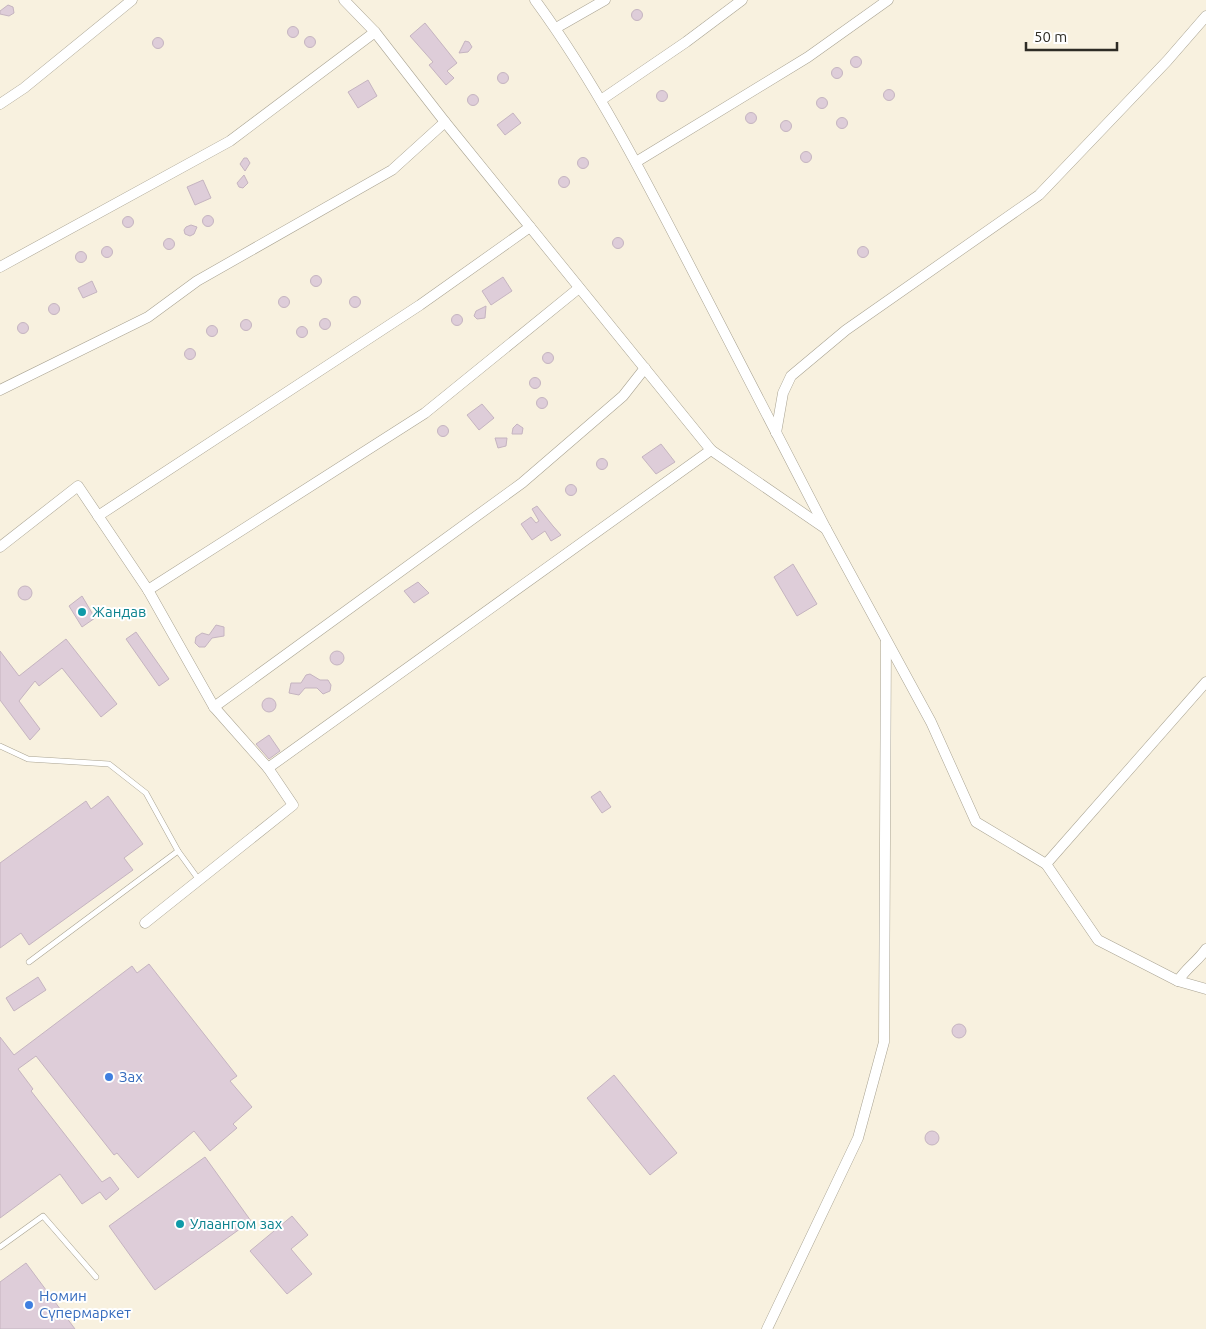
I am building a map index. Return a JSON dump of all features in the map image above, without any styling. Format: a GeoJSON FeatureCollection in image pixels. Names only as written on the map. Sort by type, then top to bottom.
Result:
{"type":"FeatureCollection","features":[{"type":"Feature","properties":{"kind":"street"},"geometry":{"type":"LineString","coordinates":[[0,104],[24,88],[132,0]]}},
{"type":"Feature","properties":{"kind":"street"},"geometry":{"type":"LineString","coordinates":[[344,0],[375,32],[445,122],[711,450],[826,529]]}},
{"type":"Feature","properties":{"kind":"street"},"geometry":{"type":"LineString","coordinates":[[535,0],[556,28],[601,100],[636,162],[826,529],[931,722],[976,822],[1046,864],[1098,940],[1178,981],[1206,989]]}},
{"type":"Feature","properties":{"kind":"street"},"geometry":{"type":"LineString","coordinates":[[556,28],[606,0]]}},
{"type":"Feature","properties":{"kind":"street"},"geometry":{"type":"LineString","coordinates":[[601,100],[686,42],[742,0]]}},
{"type":"Feature","properties":{"kind":"street"},"geometry":{"type":"LineString","coordinates":[[636,162],[808,57],[888,0]]}},
{"type":"Feature","properties":{"kind":"street"},"geometry":{"type":"LineString","coordinates":[[776,433],[783,393],[791,376],[846,330],[1039,195],[1167,61],[1206,16]]}},
{"type":"Feature","properties":{"kind":"street"},"geometry":{"type":"LineString","coordinates":[[0,267],[230,141],[375,32]]}},
{"type":"Feature","properties":{"kind":"street"},"geometry":{"type":"LineString","coordinates":[[0,390],[148,317],[197,281],[392,170],[445,122]]}},
{"type":"Feature","properties":{"kind":"street"},"geometry":{"type":"LineString","coordinates":[[98,516],[420,305],[530,227]]}},
{"type":"Feature","properties":{"kind":"street"},"geometry":{"type":"LineString","coordinates":[[148,590],[425,413],[579,288]]}},
{"type":"Feature","properties":{"kind":"street"},"geometry":{"type":"LineString","coordinates":[[214,706],[522,483],[624,396],[645,368]]}},
{"type":"Feature","properties":{"kind":"street"},"geometry":{"type":"LineString","coordinates":[[268,768],[711,450]]}},
{"type":"Feature","properties":{"kind":"street"},"geometry":{"type":"LineString","coordinates":[[0,547],[78,486],[148,590],[214,706],[268,768],[293,805],[145,923]]}},
{"type":"Feature","properties":{"kind":"street"},"geometry":{"type":"LineString","coordinates":[[767,1329],[858,1138],[884,1042],[886,639]]}},
{"type":"Feature","properties":{"kind":"street"},"geometry":{"type":"LineString","coordinates":[[1046,864],[1206,682]]}},
{"type":"Feature","properties":{"kind":"street"},"geometry":{"type":"LineString","coordinates":[[1178,981],[1186,968],[1197,962],[1206,949]]}},
{"type":"Feature","properties":{"kind":"lane"},"geometry":{"type":"LineString","coordinates":[[0,746],[28,759],[109,764],[146,793],[178,851],[198,880]]}},
{"type":"Feature","properties":{"kind":"lane"},"geometry":{"type":"LineString","coordinates":[[29,962],[178,851]]}},
{"type":"Feature","properties":{"kind":"lane"},"geometry":{"type":"LineString","coordinates":[[0,1247],[43,1216],[96,1276]]}},
{"type":"Feature","properties":{"kind":"building"},"geometry":{"type":"Polygon","coordinates":[[[8,5],[13,7],[14,13],[9,16],[0,14],[0,11],[8,5]]]}},
{"type":"Feature","properties":{"kind":"building"},"geometry":{"type":"Polygon","coordinates":[[[635,10],[639,10],[642,15],[641,19],[635,20],[632,17],[632,13],[635,10]]]}},
{"type":"Feature","properties":{"kind":"building"},"geometry":{"type":"Polygon","coordinates":[[[425,23],[457,63],[447,71],[454,78],[446,85],[429,65],[433,62],[410,36],[425,23]]]}},
{"type":"Feature","properties":{"kind":"building"},"geometry":{"type":"Polygon","coordinates":[[[291,27],[295,27],[298,32],[297,36],[291,37],[288,34],[288,30],[291,27]]]}},
{"type":"Feature","properties":{"kind":"building"},"geometry":{"type":"Polygon","coordinates":[[[308,37],[312,37],[315,42],[314,46],[308,47],[305,44],[305,40],[308,37]]]}},
{"type":"Feature","properties":{"kind":"building"},"geometry":{"type":"Polygon","coordinates":[[[156,38],[160,38],[163,43],[162,47],[156,48],[153,45],[153,41],[156,38]]]}},
{"type":"Feature","properties":{"kind":"building"},"geometry":{"type":"Polygon","coordinates":[[[465,41],[469,42],[472,47],[468,52],[459,53],[465,41]]]}},
{"type":"Feature","properties":{"kind":"building"},"geometry":{"type":"Polygon","coordinates":[[[854,57],[858,57],[861,62],[860,66],[854,67],[851,64],[851,60],[854,57]]]}},
{"type":"Feature","properties":{"kind":"building"},"geometry":{"type":"Polygon","coordinates":[[[835,68],[839,68],[842,73],[841,77],[835,78],[832,75],[832,71],[835,68]]]}},
{"type":"Feature","properties":{"kind":"building"},"geometry":{"type":"Polygon","coordinates":[[[501,73],[505,73],[508,78],[507,82],[501,83],[498,80],[498,76],[501,73]]]}},
{"type":"Feature","properties":{"kind":"building"},"geometry":{"type":"Polygon","coordinates":[[[368,80],[377,96],[358,108],[348,92],[368,80]]]}},
{"type":"Feature","properties":{"kind":"building"},"geometry":{"type":"Polygon","coordinates":[[[887,90],[891,90],[894,95],[893,99],[887,100],[884,97],[884,93],[887,90]]]}},
{"type":"Feature","properties":{"kind":"building"},"geometry":{"type":"Polygon","coordinates":[[[660,91],[664,91],[667,96],[666,100],[660,101],[657,98],[657,94],[660,91]]]}},
{"type":"Feature","properties":{"kind":"building"},"geometry":{"type":"Polygon","coordinates":[[[471,95],[475,95],[478,100],[477,104],[471,105],[468,102],[468,98],[471,95]]]}},
{"type":"Feature","properties":{"kind":"building"},"geometry":{"type":"Polygon","coordinates":[[[820,98],[824,98],[827,103],[826,107],[820,108],[817,105],[817,101],[820,98]]]}},
{"type":"Feature","properties":{"kind":"building"},"geometry":{"type":"Polygon","coordinates":[[[513,113],[521,123],[505,135],[497,125],[513,113]]]}},
{"type":"Feature","properties":{"kind":"building"},"geometry":{"type":"Polygon","coordinates":[[[749,113],[753,113],[756,118],[755,122],[749,123],[746,120],[746,116],[749,113]]]}},
{"type":"Feature","properties":{"kind":"building"},"geometry":{"type":"Polygon","coordinates":[[[840,118],[844,118],[847,123],[846,127],[840,128],[837,125],[837,121],[840,118]]]}},
{"type":"Feature","properties":{"kind":"building"},"geometry":{"type":"Polygon","coordinates":[[[784,121],[788,121],[791,126],[790,130],[784,131],[781,128],[781,124],[784,121]]]}},
{"type":"Feature","properties":{"kind":"building"},"geometry":{"type":"Polygon","coordinates":[[[804,152],[808,152],[811,157],[810,161],[804,162],[801,159],[801,155],[804,152]]]}},
{"type":"Feature","properties":{"kind":"building"},"geometry":{"type":"Polygon","coordinates":[[[244,158],[247,158],[250,163],[245,171],[240,164],[244,158]]]}},
{"type":"Feature","properties":{"kind":"building"},"geometry":{"type":"Polygon","coordinates":[[[581,158],[585,158],[588,163],[587,167],[581,168],[578,165],[578,161],[581,158]]]}},
{"type":"Feature","properties":{"kind":"building"},"geometry":{"type":"Polygon","coordinates":[[[244,175],[248,183],[243,188],[239,187],[237,183],[244,175]]]}},
{"type":"Feature","properties":{"kind":"building"},"geometry":{"type":"Polygon","coordinates":[[[562,177],[566,177],[569,182],[568,186],[562,187],[559,184],[559,180],[562,177]]]}},
{"type":"Feature","properties":{"kind":"building"},"geometry":{"type":"Polygon","coordinates":[[[203,180],[211,198],[195,205],[187,187],[203,180]]]}},
{"type":"Feature","properties":{"kind":"building"},"geometry":{"type":"Polygon","coordinates":[[[206,216],[210,216],[213,221],[212,225],[206,226],[203,223],[203,219],[206,216]]]}},
{"type":"Feature","properties":{"kind":"building"},"geometry":{"type":"Polygon","coordinates":[[[126,217],[130,217],[133,222],[132,226],[126,227],[123,224],[123,220],[126,217]]]}},
{"type":"Feature","properties":{"kind":"building"},"geometry":{"type":"Polygon","coordinates":[[[191,225],[197,227],[194,234],[190,236],[185,234],[184,230],[191,225]]]}},
{"type":"Feature","properties":{"kind":"building"},"geometry":{"type":"Polygon","coordinates":[[[616,238],[620,238],[623,243],[622,247],[616,248],[613,245],[613,241],[616,238]]]}},
{"type":"Feature","properties":{"kind":"building"},"geometry":{"type":"Polygon","coordinates":[[[167,239],[171,239],[174,244],[173,248],[167,249],[164,246],[164,242],[167,239]]]}},
{"type":"Feature","properties":{"kind":"building"},"geometry":{"type":"Polygon","coordinates":[[[105,247],[109,247],[112,252],[111,256],[105,257],[102,254],[102,250],[105,247]]]}},
{"type":"Feature","properties":{"kind":"building"},"geometry":{"type":"Polygon","coordinates":[[[861,247],[865,247],[868,252],[867,256],[861,257],[858,254],[858,250],[861,247]]]}},
{"type":"Feature","properties":{"kind":"building"},"geometry":{"type":"Polygon","coordinates":[[[79,252],[83,252],[86,257],[85,261],[79,262],[76,259],[76,255],[79,252]]]}},
{"type":"Feature","properties":{"kind":"building"},"geometry":{"type":"Polygon","coordinates":[[[314,276],[318,276],[321,281],[320,285],[314,286],[311,283],[311,279],[314,276]]]}},
{"type":"Feature","properties":{"kind":"building"},"geometry":{"type":"Polygon","coordinates":[[[503,277],[512,291],[491,305],[482,291],[503,277]]]}},
{"type":"Feature","properties":{"kind":"building"},"geometry":{"type":"Polygon","coordinates":[[[92,281],[97,292],[83,298],[78,288],[92,281]]]}},
{"type":"Feature","properties":{"kind":"building"},"geometry":{"type":"Polygon","coordinates":[[[282,297],[286,297],[289,302],[288,306],[282,307],[279,304],[279,300],[282,297]]]}},
{"type":"Feature","properties":{"kind":"building"},"geometry":{"type":"Polygon","coordinates":[[[353,297],[357,297],[360,302],[359,306],[353,307],[350,304],[350,300],[353,297]]]}},
{"type":"Feature","properties":{"kind":"building"},"geometry":{"type":"Polygon","coordinates":[[[52,304],[56,304],[59,309],[58,313],[52,314],[49,311],[49,307],[52,304]]]}},
{"type":"Feature","properties":{"kind":"building"},"geometry":{"type":"Polygon","coordinates":[[[486,306],[485,318],[477,319],[474,316],[476,311],[486,306]]]}},
{"type":"Feature","properties":{"kind":"building"},"geometry":{"type":"Polygon","coordinates":[[[455,315],[459,315],[462,320],[461,324],[455,325],[452,322],[452,318],[455,315]]]}},
{"type":"Feature","properties":{"kind":"building"},"geometry":{"type":"Polygon","coordinates":[[[323,319],[327,319],[330,324],[329,328],[323,329],[320,326],[320,322],[323,319]]]}},
{"type":"Feature","properties":{"kind":"building"},"geometry":{"type":"Polygon","coordinates":[[[244,320],[248,320],[251,325],[250,329],[244,330],[241,327],[241,323],[244,320]]]}},
{"type":"Feature","properties":{"kind":"building"},"geometry":{"type":"Polygon","coordinates":[[[21,323],[25,323],[28,328],[27,332],[21,333],[18,330],[18,326],[21,323]]]}},
{"type":"Feature","properties":{"kind":"building"},"geometry":{"type":"Polygon","coordinates":[[[210,326],[214,326],[217,331],[216,335],[210,336],[207,333],[207,329],[210,326]]]}},
{"type":"Feature","properties":{"kind":"building"},"geometry":{"type":"Polygon","coordinates":[[[300,327],[304,327],[307,332],[306,336],[300,337],[297,334],[297,330],[300,327]]]}},
{"type":"Feature","properties":{"kind":"building"},"geometry":{"type":"Polygon","coordinates":[[[188,349],[192,349],[195,354],[194,358],[188,359],[185,356],[185,352],[188,349]]]}},
{"type":"Feature","properties":{"kind":"building"},"geometry":{"type":"Polygon","coordinates":[[[546,353],[550,353],[553,358],[552,362],[546,363],[543,360],[543,356],[546,353]]]}},
{"type":"Feature","properties":{"kind":"building"},"geometry":{"type":"Polygon","coordinates":[[[533,378],[537,378],[540,383],[539,387],[533,388],[530,385],[530,381],[533,378]]]}},
{"type":"Feature","properties":{"kind":"building"},"geometry":{"type":"Polygon","coordinates":[[[540,398],[544,398],[547,403],[546,407],[540,408],[537,405],[537,401],[540,398]]]}},
{"type":"Feature","properties":{"kind":"building"},"geometry":{"type":"Polygon","coordinates":[[[482,404],[494,418],[479,430],[467,415],[482,404]]]}},
{"type":"Feature","properties":{"kind":"building"},"geometry":{"type":"Polygon","coordinates":[[[517,424],[523,428],[522,434],[512,434],[513,428],[517,424]]]}},
{"type":"Feature","properties":{"kind":"building"},"geometry":{"type":"Polygon","coordinates":[[[441,426],[445,426],[448,431],[447,435],[441,436],[438,433],[438,429],[441,426]]]}},
{"type":"Feature","properties":{"kind":"building"},"geometry":{"type":"Polygon","coordinates":[[[495,438],[507,438],[506,446],[498,448],[495,438]]]}},
{"type":"Feature","properties":{"kind":"building"},"geometry":{"type":"Polygon","coordinates":[[[661,444],[675,462],[656,474],[642,457],[661,444]]]}},
{"type":"Feature","properties":{"kind":"building"},"geometry":{"type":"Polygon","coordinates":[[[600,459],[604,459],[607,464],[606,468],[600,469],[597,466],[597,462],[600,459]]]}},
{"type":"Feature","properties":{"kind":"building"},"geometry":{"type":"Polygon","coordinates":[[[569,485],[573,485],[576,490],[575,494],[569,495],[566,492],[566,488],[569,485]]]}},
{"type":"Feature","properties":{"kind":"building"},"geometry":{"type":"Polygon","coordinates":[[[537,506],[561,535],[551,541],[545,531],[532,540],[521,524],[531,517],[536,523],[539,521],[532,509],[537,506]]]}},
{"type":"Feature","properties":{"kind":"building"},"geometry":{"type":"Polygon","coordinates":[[[793,564],[817,604],[797,616],[774,577],[793,564]]]}},
{"type":"Feature","properties":{"kind":"building"},"geometry":{"type":"Polygon","coordinates":[[[418,582],[429,593],[414,603],[404,591],[418,582]]]}},
{"type":"Feature","properties":{"kind":"building"},"geometry":{"type":"Polygon","coordinates":[[[25,586],[30,588],[32,593],[30,598],[25,600],[20,598],[18,593],[20,588],[25,586]]]}},
{"type":"Feature","properties":{"kind":"building","name":"Жандав"},"geometry":{"type":"Polygon","coordinates":[[[82,596],[95,618],[82,627],[69,606],[82,596]]]}},
{"type":"Feature","properties":{"kind":"building"},"geometry":{"type":"Polygon","coordinates":[[[216,625],[224,627],[224,636],[212,638],[205,647],[199,647],[195,643],[196,637],[202,633],[209,635],[216,625]]]}},
{"type":"Feature","properties":{"kind":"building"},"geometry":{"type":"Polygon","coordinates":[[[136,632],[169,679],[159,686],[126,639],[136,632]]]}},
{"type":"Feature","properties":{"kind":"building"},"geometry":{"type":"Polygon","coordinates":[[[66,639],[117,704],[101,717],[62,668],[39,686],[35,681],[19,701],[40,729],[30,740],[0,700],[0,651],[19,676],[66,639]]]}},
{"type":"Feature","properties":{"kind":"building"},"geometry":{"type":"Polygon","coordinates":[[[337,651],[342,653],[344,658],[342,663],[337,665],[332,663],[330,658],[332,653],[337,651]]]}},
{"type":"Feature","properties":{"kind":"building"},"geometry":{"type":"Polygon","coordinates":[[[310,674],[320,680],[328,680],[331,685],[330,691],[323,694],[317,688],[305,688],[299,695],[289,693],[291,683],[301,683],[306,675],[310,674]]]}},
{"type":"Feature","properties":{"kind":"building"},"geometry":{"type":"Polygon","coordinates":[[[269,698],[274,700],[276,705],[274,710],[269,712],[264,710],[262,705],[264,700],[269,698]]]}},
{"type":"Feature","properties":{"kind":"building"},"geometry":{"type":"Polygon","coordinates":[[[269,735],[280,751],[269,759],[256,744],[269,735]]]}},
{"type":"Feature","properties":{"kind":"building"},"geometry":{"type":"Polygon","coordinates":[[[600,791],[611,807],[602,813],[591,797],[600,791]]]}},
{"type":"Feature","properties":{"kind":"building"},"geometry":{"type":"Polygon","coordinates":[[[108,796],[143,844],[124,858],[133,870],[29,945],[21,933],[0,948],[0,863],[86,801],[91,809],[108,796]]]}},
{"type":"Feature","properties":{"kind":"building"},"geometry":{"type":"Polygon","coordinates":[[[149,964],[237,1076],[230,1081],[252,1107],[233,1124],[237,1128],[210,1151],[194,1131],[138,1178],[117,1153],[114,1155],[36,1056],[18,1069],[33,1089],[31,1091],[102,1182],[110,1177],[119,1189],[106,1200],[100,1192],[82,1204],[60,1174],[0,1218],[0,1037],[14,1055],[132,966],[137,973],[149,964]]]}},
{"type":"Feature","properties":{"kind":"building"},"geometry":{"type":"Polygon","coordinates":[[[38,977],[46,990],[14,1011],[6,998],[38,977]]]}},
{"type":"Feature","properties":{"kind":"building"},"geometry":{"type":"Polygon","coordinates":[[[959,1024],[964,1026],[966,1031],[964,1036],[959,1038],[954,1036],[952,1031],[954,1026],[959,1024]]]}},
{"type":"Feature","properties":{"kind":"building"},"geometry":{"type":"Polygon","coordinates":[[[614,1075],[677,1153],[650,1175],[587,1098],[614,1075]]]}},
{"type":"Feature","properties":{"kind":"building"},"geometry":{"type":"Polygon","coordinates":[[[932,1131],[937,1133],[939,1138],[937,1143],[932,1145],[927,1143],[925,1138],[927,1133],[932,1131]]]}},
{"type":"Feature","properties":{"kind":"building","name":"Улаангом зах"},"geometry":{"type":"Polygon","coordinates":[[[205,1157],[251,1221],[155,1290],[109,1226],[205,1157]]]}},
{"type":"Feature","properties":{"kind":"building"},"geometry":{"type":"Polygon","coordinates":[[[292,1216],[308,1235],[291,1249],[312,1274],[287,1294],[250,1251],[292,1216]]]}},
{"type":"Feature","properties":{"kind":"building","name":"Номин Сүпермаркет"},"geometry":{"type":"Polygon","coordinates":[[[26,1263],[75,1329],[0,1329],[0,1282],[26,1263]]]}},
{"type":"Feature","properties":{"kind":"place","name":"Жандав"},"geometry":{"type":"Point","coordinates":[82,612]}},
{"type":"Feature","properties":{"kind":"place","name":"Зах"},"geometry":{"type":"Point","coordinates":[109,1077]}},
{"type":"Feature","properties":{"kind":"place","name":"Улаангом зах"},"geometry":{"type":"Point","coordinates":[180,1224]}},
{"type":"Feature","properties":{"kind":"place","name":"Номин Сүпермаркет"},"geometry":{"type":"Point","coordinates":[29,1305]}}]}
